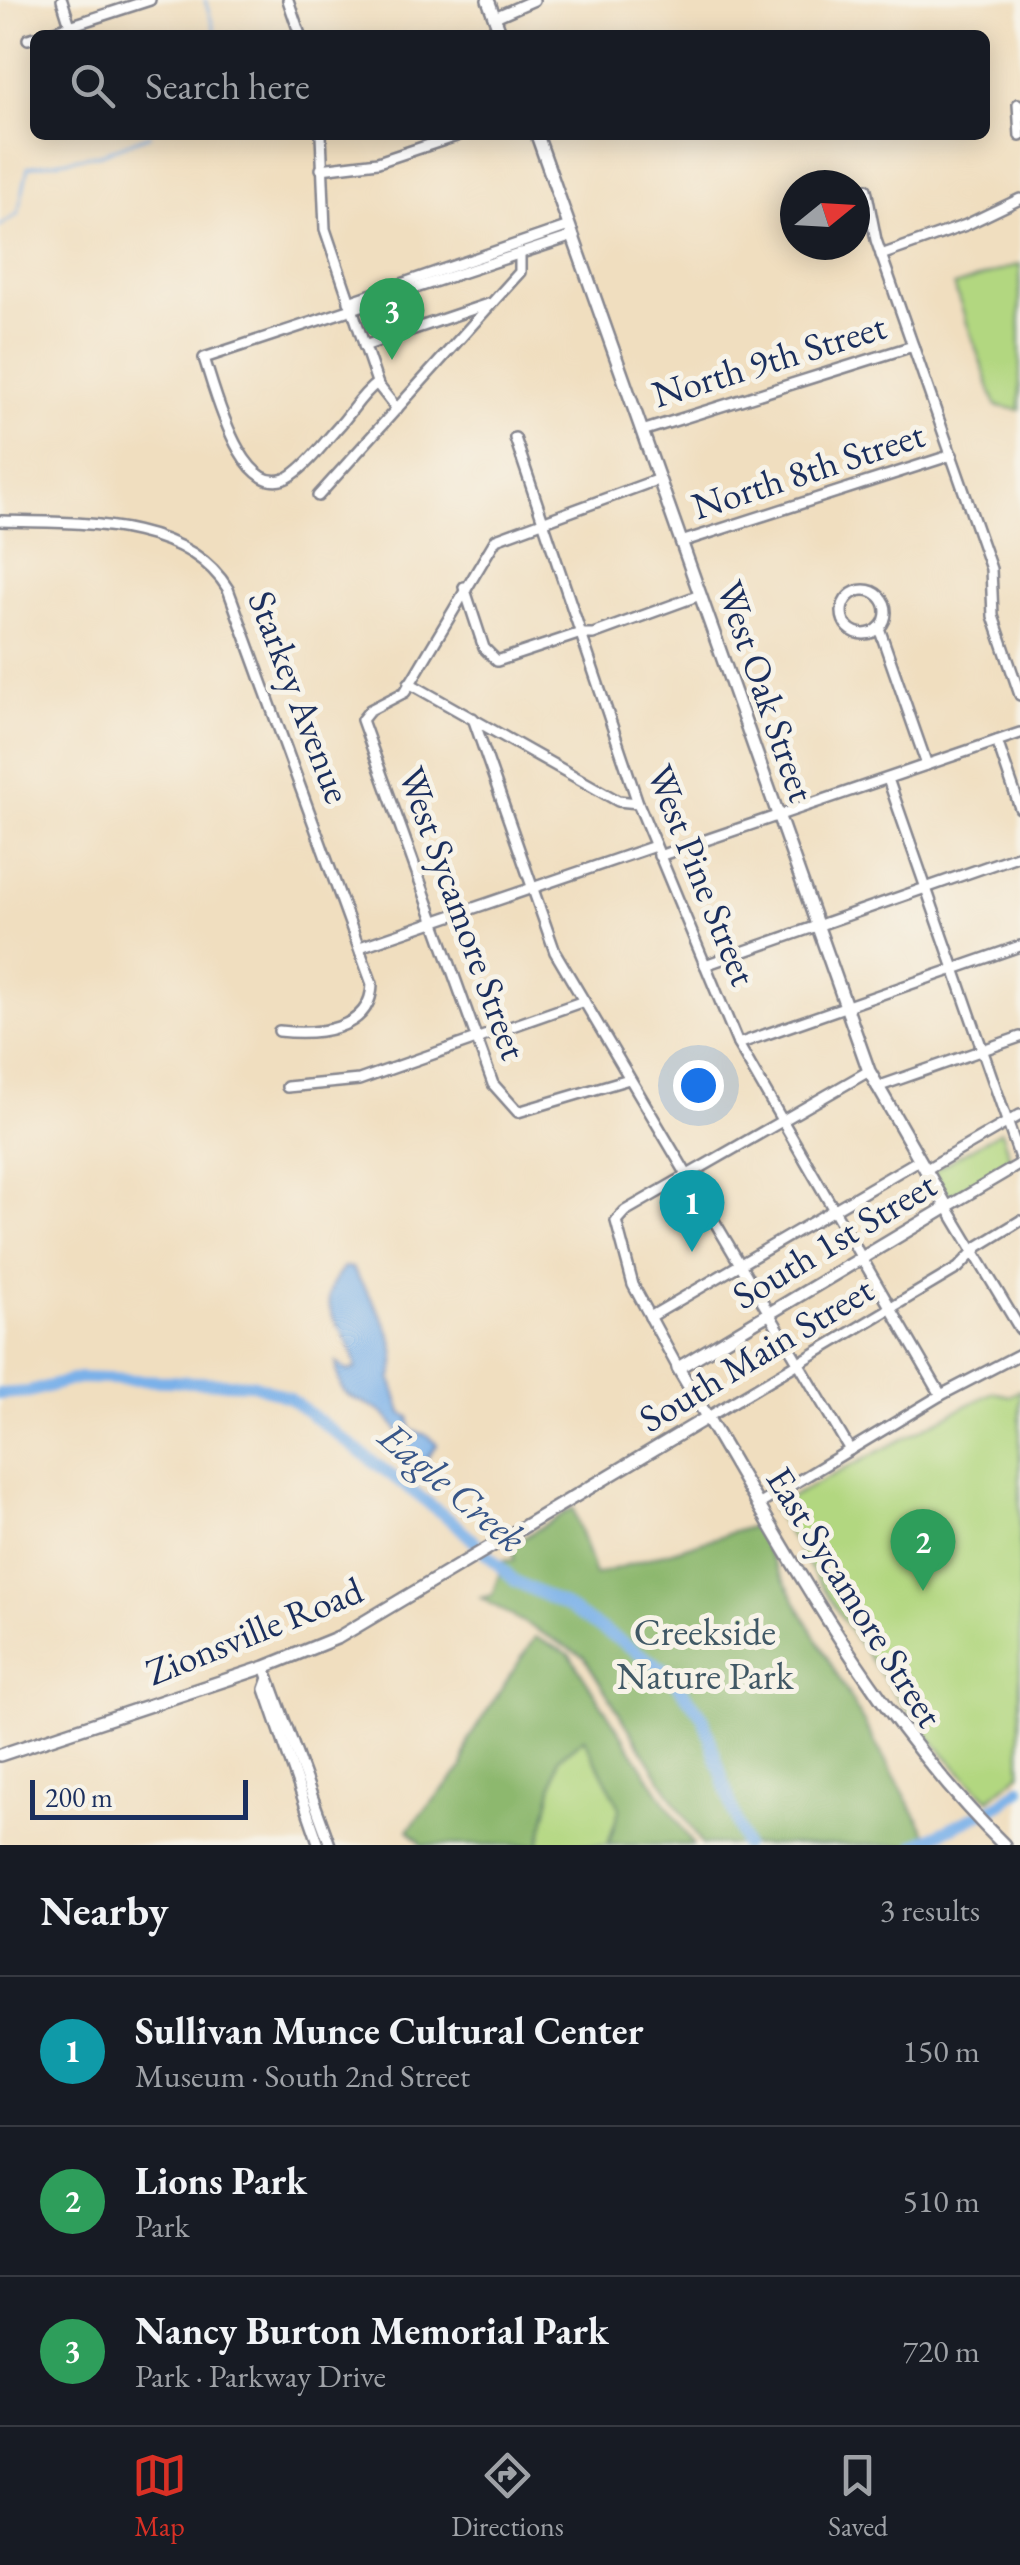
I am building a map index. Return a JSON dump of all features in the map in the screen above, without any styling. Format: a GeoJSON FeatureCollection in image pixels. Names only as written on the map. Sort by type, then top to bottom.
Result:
{"type":"FeatureCollection","features":[{"type":"Feature","properties":{"kind":"main road"},"geometry":{"type":"LineString","coordinates":[[488,0],[499,30]]}},
{"type":"Feature","properties":{"kind":"main road","name":"West Oak Street"},"geometry":{"type":"LineString","coordinates":[[539,140],[869,1071],[947,1208]]}},
{"type":"Feature","properties":{"kind":"main road","name":"South 1st Street"},"geometry":{"type":"LineString","coordinates":[[678,1368],[947,1208]]}},
{"type":"Feature","properties":{"kind":"main road"},"geometry":{"type":"LineString","coordinates":[[678,1368],[708,1417]]}},
{"type":"Feature","properties":{"kind":"main road","name":"East Sycamore Street"},"geometry":{"type":"LineString","coordinates":[[708,1417],[856,1668],[950,1791],[1004,1845]]}},
{"type":"Feature","properties":{"kind":"main road","name":"South Main Street"},"geometry":{"type":"LineString","coordinates":[[517,1532],[708,1417]]}},
{"type":"Feature","properties":{"kind":"main road","name":"Zionsville Road"},"geometry":{"type":"LineString","coordinates":[[0,1755],[267,1672],[339,1637],[517,1532]]}},
{"type":"Feature","properties":{"kind":"street"},"geometry":{"type":"LineString","coordinates":[[62,0],[71,30]]}},
{"type":"Feature","properties":{"kind":"street"},"geometry":{"type":"LineString","coordinates":[[74,30],[150,0]]}},
{"type":"Feature","properties":{"kind":"street"},"geometry":{"type":"LineString","coordinates":[[288,0],[298,30]]}},
{"type":"Feature","properties":{"kind":"street"},"geometry":{"type":"LineString","coordinates":[[494,17],[534,0]]}},
{"type":"Feature","properties":{"kind":"street"},"geometry":{"type":"LineString","coordinates":[[1018,104],[1020,136]]}},
{"type":"Feature","properties":{"kind":"street"},"geometry":{"type":"LineString","coordinates":[[321,140],[325,229],[377,383],[397,408]]}},
{"type":"Feature","properties":{"kind":"street"},"geometry":{"type":"LineString","coordinates":[[321,169],[378,162],[444,140]]}},
{"type":"Feature","properties":{"kind":"street"},"geometry":{"type":"LineString","coordinates":[[881,255],[966,225],[1020,199]]}},
{"type":"Feature","properties":{"kind":"street"},"geometry":{"type":"LineString","coordinates":[[870,207],[881,255],[991,569],[993,616],[1020,695]]}},
{"type":"Feature","properties":{"kind":"street"},"geometry":{"type":"LineString","coordinates":[[350,306],[520,253],[571,231]]}},
{"type":"Feature","properties":{"kind":"street"},"geometry":{"type":"LineString","coordinates":[[377,383],[362,394],[346,418],[290,476],[276,480],[261,477],[244,462],[204,358],[571,231]]}},
{"type":"Feature","properties":{"kind":"street"},"geometry":{"type":"LineString","coordinates":[[318,496],[520,272],[520,253]]}},
{"type":"Feature","properties":{"kind":"street"},"geometry":{"type":"LineString","coordinates":[[364,346],[491,303]]}},
{"type":"Feature","properties":{"kind":"street","name":"North 9th Street"},"geometry":{"type":"LineString","coordinates":[[642,431],[913,346]]}},
{"type":"Feature","properties":{"kind":"street","name":"West Pine Street"},"geometry":{"type":"LineString","coordinates":[[515,438],[638,803],[738,1044],[940,1396]]}},
{"type":"Feature","properties":{"kind":"street","name":"North 8th Street"},"geometry":{"type":"LineString","coordinates":[[681,542],[952,455]]}},
{"type":"Feature","properties":{"kind":"street"},"geometry":{"type":"LineString","coordinates":[[638,803],[618,802],[409,683],[496,540],[658,478]]}},
{"type":"Feature","properties":{"kind":"street","name":"Starkey Avenue"},"geometry":{"type":"LineString","coordinates":[[0,521],[125,529],[184,550],[217,574],[228,589],[258,662],[360,947],[372,991],[364,1012],[340,1027],[300,1034],[278,1031]]}},
{"type":"Feature","properties":{"kind":"street"},"geometry":{"type":"LineString","coordinates":[[464,587],[490,658],[505,659],[582,634],[594,634],[700,595]]}},
{"type":"Feature","properties":{"kind":"street"},"geometry":{"type":"LineString","coordinates":[[879,628],[863,632],[846,627],[840,614],[846,600],[866,593],[884,599],[886,616],[879,628],[928,765]]}},
{"type":"Feature","properties":{"kind":"street","name":"West Sycamore Street"},"geometry":{"type":"LineString","coordinates":[[409,683],[400,696],[366,714],[362,726],[493,1084],[518,1112],[629,1080]]}},
{"type":"Feature","properties":{"kind":"street"},"geometry":{"type":"LineString","coordinates":[[473,718],[555,952],[850,1450]]}},
{"type":"Feature","properties":{"kind":"street"},"geometry":{"type":"LineString","coordinates":[[360,947],[531,889],[778,816],[1020,733]]}},
{"type":"Feature","properties":{"kind":"street"},"geometry":{"type":"LineString","coordinates":[[997,741],[1020,808]]}},
{"type":"Feature","properties":{"kind":"street"},"geometry":{"type":"LineString","coordinates":[[888,779],[1020,1161]]}},
{"type":"Feature","properties":{"kind":"street"},"geometry":{"type":"LineString","coordinates":[[704,965],[1020,855]]}},
{"type":"Feature","properties":{"kind":"street"},"geometry":{"type":"LineString","coordinates":[[738,1044],[1020,946]]}},
{"type":"Feature","properties":{"kind":"street"},"geometry":{"type":"LineString","coordinates":[[287,1087],[359,1080],[584,1002]]}},
{"type":"Feature","properties":{"kind":"street"},"geometry":{"type":"LineString","coordinates":[[877,1086],[1020,1038]]}},
{"type":"Feature","properties":{"kind":"street"},"geometry":{"type":"LineString","coordinates":[[678,1368],[632,1285],[616,1221],[625,1211],[869,1071]]}},
{"type":"Feature","properties":{"kind":"street"},"geometry":{"type":"LineString","coordinates":[[650,1318],[832,1210],[1020,1114]]}},
{"type":"Feature","properties":{"kind":"street","name":"South 1st Street"},"geometry":{"type":"LineString","coordinates":[[947,1208],[1020,1161]]}},
{"type":"Feature","properties":{"kind":"street","name":"West Oak Street"},"geometry":{"type":"LineString","coordinates":[[947,1208],[1020,1329]]}},
{"type":"Feature","properties":{"kind":"street","name":"South Main Street"},"geometry":{"type":"LineString","coordinates":[[708,1417],[958,1268],[974,1251],[1020,1221]]}},
{"type":"Feature","properties":{"kind":"street"},"geometry":{"type":"LineString","coordinates":[[760,1504],[940,1396],[1020,1354]]}},
{"type":"Feature","properties":{"kind":"street"},"geometry":{"type":"LineString","coordinates":[[267,1672],[265,1688],[319,1845]]}},
{"type":"Feature","properties":{"kind":"street"},"geometry":{"type":"LineString","coordinates":[[267,1672],[276,1686],[330,1845]]}},
{"type":"Feature","properties":{"kind":"green space"},"geometry":{"type":"Polygon","coordinates":[[[1020,264],[1020,410],[996,406],[954,286],[1020,264]]]}},
{"type":"Feature","properties":{"kind":"green space"},"geometry":{"type":"Polygon","coordinates":[[[1001,1131],[1011,1161],[948,1197],[933,1171],[1001,1131]]]}},
{"type":"Feature","properties":{"kind":"green space"},"geometry":{"type":"Polygon","coordinates":[[[1020,1390],[1020,1773],[989,1799],[899,1699],[844,1622],[772,1507],[993,1392],[1010,1396],[1020,1390]]]}},
{"type":"Feature","properties":{"kind":"green space","name":"Creekside Nature Park"},"geometry":{"type":"Polygon","coordinates":[[[573,1508],[595,1575],[763,1523],[765,1547],[933,1845],[702,1845],[584,1657],[481,1598],[492,1595],[504,1560],[514,1561],[512,1545],[573,1508]]]}},
{"type":"Feature","properties":{"kind":"green space"},"geometry":{"type":"Polygon","coordinates":[[[535,1637],[569,1654],[693,1845],[608,1845],[620,1808],[584,1738],[559,1758],[539,1845],[423,1845],[408,1830],[462,1768],[469,1739],[535,1637]]]}},
{"type":"Feature","properties":{"kind":"green space"},"geometry":{"type":"Polygon","coordinates":[[[584,1738],[609,1786],[618,1788],[620,1808],[608,1845],[539,1845],[559,1758],[584,1738]]]}},
{"type":"Feature","properties":{"kind":"water"},"geometry":{"type":"Polygon","coordinates":[[[344,1267],[352,1268],[390,1336],[395,1365],[391,1379],[402,1413],[409,1417],[411,1430],[429,1436],[437,1445],[424,1462],[415,1459],[381,1412],[349,1396],[341,1385],[336,1362],[347,1371],[356,1369],[353,1354],[330,1308],[333,1283],[344,1267]]]}},
{"type":"Feature","properties":{"kind":"waterway"},"geometry":{"type":"LineString","coordinates":[[205,0],[214,30]]}},
{"type":"Feature","properties":{"kind":"waterway"},"geometry":{"type":"LineString","coordinates":[[0,226],[18,214],[28,167],[101,154],[137,140]]}},
{"type":"Feature","properties":{"kind":"waterway","name":"Eagle Creek"},"geometry":{"type":"LineString","coordinates":[[0,1394],[29,1392],[79,1378],[253,1384],[289,1398],[457,1525],[515,1581],[564,1605],[667,1671],[703,1717],[744,1845]]}},
{"type":"Feature","properties":{"kind":"waterway","name":"Eagle Creek"},"geometry":{"type":"LineString","coordinates":[[915,1845],[1001,1804],[1020,1789]]}},
{"type":"Feature","properties":{"kind":"place","name":"Nancy Burton Memorial Park"},"geometry":{"type":"Point","coordinates":[392,360]}},
{"type":"Feature","properties":{"kind":"place","name":"Sullivan Munce Cultural Center"},"geometry":{"type":"Point","coordinates":[692,1252]}},
{"type":"Feature","properties":{"kind":"place","name":"Lions Park"},"geometry":{"type":"Point","coordinates":[923,1591]}}]}
